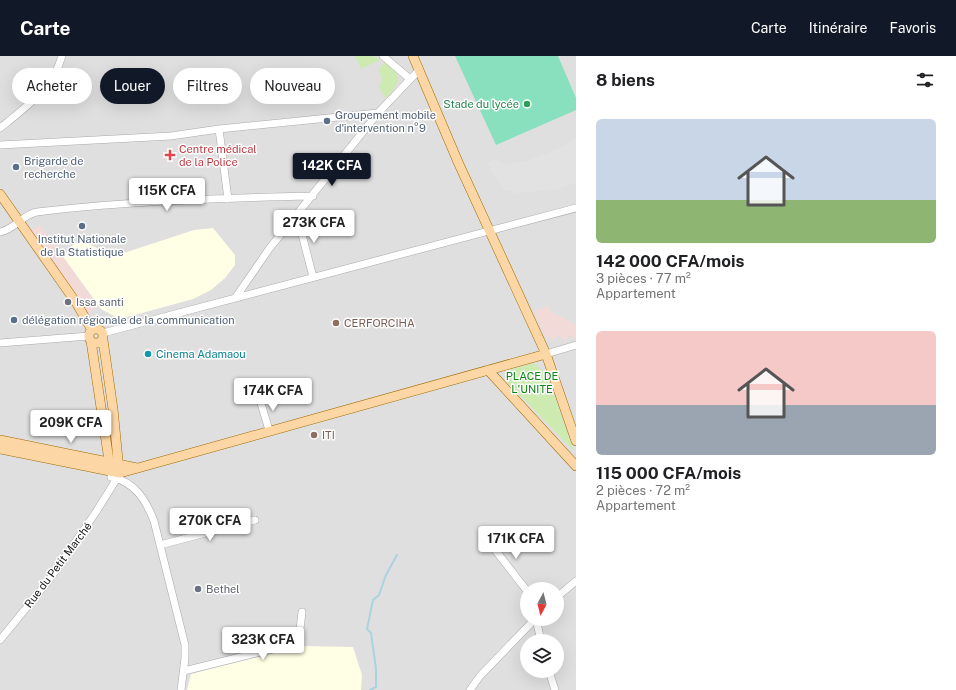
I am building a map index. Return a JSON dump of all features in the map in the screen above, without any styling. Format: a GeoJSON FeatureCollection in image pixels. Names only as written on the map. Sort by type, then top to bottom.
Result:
{"type":"FeatureCollection","features":[{"type":"Feature","properties":{"kind":"main road"},"geometry":{"type":"LineString","coordinates":[[413,56],[489,231],[546,354],[576,441]]}},
{"type":"Feature","properties":{"kind":"main road"},"geometry":{"type":"LineString","coordinates":[[0,194],[77,304],[91,336],[97,344],[103,336]]}},
{"type":"Feature","properties":{"kind":"main road"},"geometry":{"type":"LineString","coordinates":[[91,336],[99,329],[103,336],[113,409],[115,471]]}},
{"type":"Feature","properties":{"kind":"main road"},"geometry":{"type":"LineString","coordinates":[[91,336],[101,410],[115,471]]}},
{"type":"Feature","properties":{"kind":"main road"},"geometry":{"type":"LineString","coordinates":[[0,440],[44,454],[115,471],[138,468],[269,430],[546,354]]}},
{"type":"Feature","properties":{"kind":"main road"},"geometry":{"type":"LineString","coordinates":[[488,370],[576,466]]}},
{"type":"Feature","properties":{"kind":"main road"},"geometry":{"type":"LineString","coordinates":[[101,410],[113,409]]}},
{"type":"Feature","properties":{"kind":"main road"},"geometry":{"type":"LineString","coordinates":[[0,449],[44,454]]}},
{"type":"Feature","properties":{"kind":"street"},"geometry":{"type":"LineString","coordinates":[[0,128],[40,94],[52,79],[62,56]]}},
{"type":"Feature","properties":{"kind":"street"},"geometry":{"type":"LineString","coordinates":[[383,56],[410,79]]}},
{"type":"Feature","properties":{"kind":"street"},"geometry":{"type":"LineString","coordinates":[[236,297],[269,249],[313,196],[378,112],[419,70]]}},
{"type":"Feature","properties":{"kind":"street"},"geometry":{"type":"LineString","coordinates":[[0,145],[171,136],[219,129],[378,112]]}},
{"type":"Feature","properties":{"kind":"street"},"geometry":{"type":"LineString","coordinates":[[219,129],[228,199]]}},
{"type":"Feature","properties":{"kind":"street"},"geometry":{"type":"LineString","coordinates":[[0,232],[7,230],[34,212],[113,205],[313,196]]}},
{"type":"Feature","properties":{"kind":"street"},"geometry":{"type":"LineString","coordinates":[[103,336],[236,297],[576,208]]}},
{"type":"Feature","properties":{"kind":"street"},"geometry":{"type":"LineString","coordinates":[[297,215],[313,277]]}},
{"type":"Feature","properties":{"kind":"street"},"geometry":{"type":"LineString","coordinates":[[0,343],[91,336]]}},
{"type":"Feature","properties":{"kind":"street"},"geometry":{"type":"LineString","coordinates":[[546,354],[576,345]]}},
{"type":"Feature","properties":{"kind":"street"},"geometry":{"type":"LineString","coordinates":[[260,400],[269,430]]}},
{"type":"Feature","properties":{"kind":"street"},"geometry":{"type":"LineString","coordinates":[[115,471],[143,498],[154,521],[185,645],[184,671],[181,690]]}},
{"type":"Feature","properties":{"kind":"street","name":"Rue du Petit Marché"},"geometry":{"type":"LineString","coordinates":[[0,640],[49,580],[96,512],[111,486],[115,471]]}},
{"type":"Feature","properties":{"kind":"street"},"geometry":{"type":"LineString","coordinates":[[160,545],[255,520]]}},
{"type":"Feature","properties":{"kind":"street"},"geometry":{"type":"LineString","coordinates":[[489,542],[520,582]]}},
{"type":"Feature","properties":{"kind":"street"},"geometry":{"type":"LineString","coordinates":[[564,592],[576,581]]}},
{"type":"Feature","properties":{"kind":"street"},"geometry":{"type":"LineString","coordinates":[[184,671],[293,644],[299,637],[302,612]]}},
{"type":"Feature","properties":{"kind":"street"},"geometry":{"type":"LineString","coordinates":[[470,690],[480,676],[529,626]]}},
{"type":"Feature","properties":{"kind":"street"},"geometry":{"type":"LineString","coordinates":[[551,678],[555,690]]}},
{"type":"Feature","properties":{"kind":"shaded area"},"geometry":{"type":"Polygon","coordinates":[[[0,56],[576,56],[576,690],[0,690],[0,56]]]}},
{"type":"Feature","properties":{"kind":"shaded area"},"geometry":{"type":"Polygon","coordinates":[[[576,138],[576,183],[559,189],[517,193],[504,190],[487,164],[494,159],[509,164],[527,161],[562,147],[576,138]]]}},
{"type":"Feature","properties":{"kind":"shaded area"},"geometry":{"type":"Polygon","coordinates":[[[40,225],[99,307],[87,313],[29,231],[40,225]]]}},
{"type":"Feature","properties":{"kind":"shaded area"},"geometry":{"type":"Polygon","coordinates":[[[213,228],[235,255],[235,265],[225,278],[211,290],[193,299],[131,316],[118,318],[101,309],[64,258],[69,248],[81,240],[105,252],[124,253],[194,230],[213,228]]]}},
{"type":"Feature","properties":{"kind":"shaded area"},"geometry":{"type":"Polygon","coordinates":[[[549,306],[550,311],[576,325],[576,336],[572,339],[569,336],[565,341],[558,335],[553,340],[545,336],[534,311],[549,306]]]}},
{"type":"Feature","properties":{"kind":"shaded area"},"geometry":{"type":"Polygon","coordinates":[[[302,646],[353,647],[362,675],[361,690],[187,690],[191,674],[302,646]]]}},
{"type":"Feature","properties":{"kind":"green space"},"geometry":{"type":"Polygon","coordinates":[[[355,56],[374,56],[380,60],[361,69],[355,56]]]}},
{"type":"Feature","properties":{"kind":"green space","name":"Stade du lycée"},"geometry":{"type":"Polygon","coordinates":[[[455,56],[558,56],[576,98],[576,110],[496,145],[455,56]]]}},
{"type":"Feature","properties":{"kind":"green space"},"geometry":{"type":"Polygon","coordinates":[[[384,62],[394,70],[398,79],[394,89],[385,98],[379,86],[382,80],[379,70],[384,62]]]}},
{"type":"Feature","properties":{"kind":"green space","name":"PLACE DE L'UNITE"},"geometry":{"type":"Polygon","coordinates":[[[533,363],[546,373],[574,451],[507,382],[510,370],[533,363]]]}},
{"type":"Feature","properties":{"kind":"waterway"},"geometry":{"type":"LineString","coordinates":[[370,690],[376,687],[376,669],[371,633],[367,629],[373,600],[379,595],[386,575],[397,555]]}},
{"type":"Feature","properties":{"kind":"place","name":"Stade du lycée"},"geometry":{"type":"Point","coordinates":[527,104]}},
{"type":"Feature","properties":{"kind":"place","name":"Groupement mobile d'intervention n°9"},"geometry":{"type":"Point","coordinates":[327,121]}},
{"type":"Feature","properties":{"kind":"place","name":"Centre médical de la Police"},"geometry":{"type":"Point","coordinates":[170,155]}},
{"type":"Feature","properties":{"kind":"place","name":"Brigarde de recherche"},"geometry":{"type":"Point","coordinates":[16,167]}},
{"type":"Feature","properties":{"kind":"place","name":"Institut Nationale de la Statistique"},"geometry":{"type":"Point","coordinates":[82,226]}},
{"type":"Feature","properties":{"kind":"place","name":"Issa santi"},"geometry":{"type":"Point","coordinates":[68,302]}},
{"type":"Feature","properties":{"kind":"place","name":"délégation régionale de la communication"},"geometry":{"type":"Point","coordinates":[14,320]}},
{"type":"Feature","properties":{"kind":"place","name":"CERFORCIHA"},"geometry":{"type":"Point","coordinates":[336,323]}},
{"type":"Feature","properties":{"kind":"place","name":"Cinema Adamaou"},"geometry":{"type":"Point","coordinates":[148,354]}},
{"type":"Feature","properties":{"kind":"place","name":"ITI"},"geometry":{"type":"Point","coordinates":[314,435]}},
{"type":"Feature","properties":{"kind":"place","name":"Bethel"},"geometry":{"type":"Point","coordinates":[198,589]}}]}
